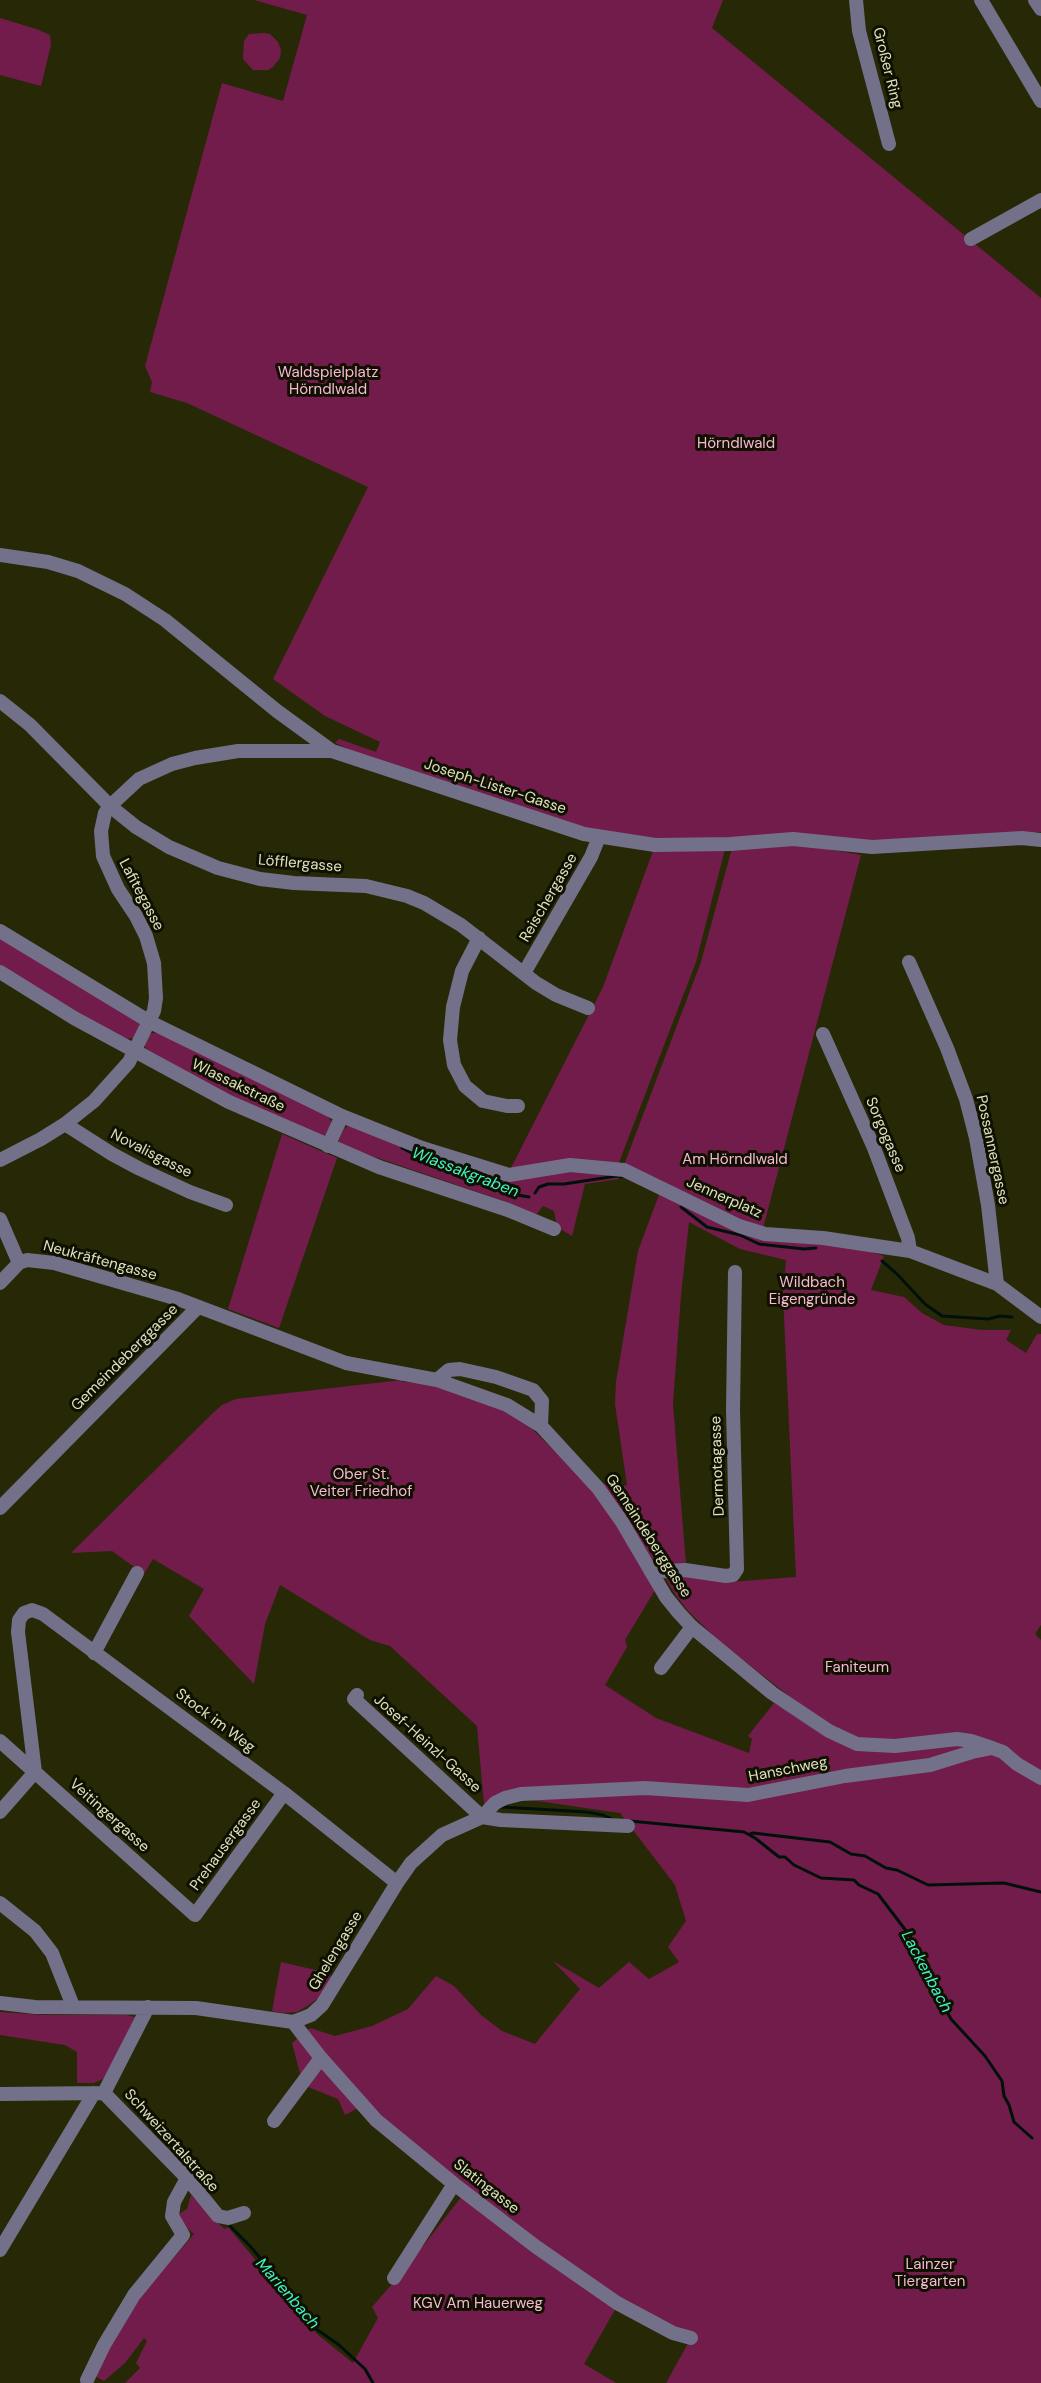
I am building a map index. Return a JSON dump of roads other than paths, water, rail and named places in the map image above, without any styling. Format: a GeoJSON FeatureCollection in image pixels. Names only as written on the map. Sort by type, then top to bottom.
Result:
{"type":"FeatureCollection","features":[{"type":"Feature","properties":{"kind":"street","name":"Großer Ring"},"geometry":{"type":"LineString","coordinates":[[856,0],[859,31],[889,144]]}},
{"type":"Feature","properties":{"kind":"street"},"geometry":{"type":"LineString","coordinates":[[981,0],[1041,102]]}},
{"type":"Feature","properties":{"kind":"street"},"geometry":{"type":"LineString","coordinates":[[1035,0],[1041,9]]}},
{"type":"Feature","properties":{"kind":"street"},"geometry":{"type":"LineString","coordinates":[[971,239],[1041,200]]}},
{"type":"Feature","properties":{"kind":"street","name":"Joseph-Lister-Gasse"},"geometry":{"type":"LineString","coordinates":[[0,555],[48,562],[68,568],[125,594],[165,620],[277,711],[332,751],[599,837],[664,845],[730,844],[793,839],[872,848],[1022,838],[1041,840]]}},
{"type":"Feature","properties":{"kind":"street","name":"Löfflergasse"},"geometry":{"type":"LineString","coordinates":[[0,701],[30,724],[110,806],[169,847],[218,868],[240,874],[277,882],[342,884],[386,890],[424,903],[478,938],[556,996],[588,1008]]}},
{"type":"Feature","properties":{"kind":"street","name":"Lafitegasse"},"geometry":{"type":"LineString","coordinates":[[150,1022],[156,998],[154,963],[146,936],[109,871],[100,843],[103,821],[110,806],[139,779],[172,764],[195,758],[238,751],[332,751]]}},
{"type":"Feature","properties":{"kind":"street","name":"Reischergasse"},"geometry":{"type":"LineString","coordinates":[[524,973],[591,857],[599,837]]}},
{"type":"Feature","properties":{"kind":"street","name":"Wlassakstraße"},"geometry":{"type":"LineString","coordinates":[[0,931],[150,1022],[342,1116],[423,1148],[509,1175]]}},
{"type":"Feature","properties":{"kind":"street"},"geometry":{"type":"LineString","coordinates":[[478,938],[466,961],[456,990],[450,1040],[454,1065],[465,1086],[483,1101],[518,1106]]}},
{"type":"Feature","properties":{"kind":"street","name":"Possannergasse"},"geometry":{"type":"LineString","coordinates":[[909,962],[947,1048],[966,1099],[976,1138],[988,1205],[997,1284]]}},
{"type":"Feature","properties":{"kind":"street","name":"Wlassakstraße"},"geometry":{"type":"LineString","coordinates":[[0,972],[135,1052],[229,1102],[379,1167],[508,1210],[554,1229]]}},
{"type":"Feature","properties":{"kind":"street"},"geometry":{"type":"LineString","coordinates":[[0,1160],[65,1124],[107,1088],[129,1062],[150,1022]]}},
{"type":"Feature","properties":{"kind":"street","name":"Sorgogasse"},"geometry":{"type":"LineString","coordinates":[[823,1034],[874,1148],[908,1238],[910,1251]]}},
{"type":"Feature","properties":{"kind":"street"},"geometry":{"type":"LineString","coordinates":[[328,1146],[342,1116]]}},
{"type":"Feature","properties":{"kind":"street","name":"Novalisgasse"},"geometry":{"type":"LineString","coordinates":[[65,1124],[140,1169],[190,1192],[226,1205]]}},
{"type":"Feature","properties":{"kind":"street","name":"Jennerplatz"},"geometry":{"type":"LineString","coordinates":[[509,1175],[570,1165],[619,1169],[739,1226],[765,1234],[823,1238],[910,1251],[997,1284]]}},
{"type":"Feature","properties":{"kind":"street"},"geometry":{"type":"LineString","coordinates":[[0,1220],[19,1263],[0,1283]]}},
{"type":"Feature","properties":{"kind":"street","name":"Neukräftengasse"},"geometry":{"type":"LineString","coordinates":[[19,1263],[35,1260],[54,1263],[198,1307]]}},
{"type":"Feature","properties":{"kind":"street","name":"Dermotagasse"},"geometry":{"type":"LineString","coordinates":[[651,1572],[685,1570],[726,1576],[733,1575],[737,1569],[733,1410],[735,1272]]}},
{"type":"Feature","properties":{"kind":"street"},"geometry":{"type":"LineString","coordinates":[[997,1284],[1041,1317]]}},
{"type":"Feature","properties":{"kind":"street","name":"Gemeindeberggasse"},"geometry":{"type":"LineString","coordinates":[[0,1508],[198,1307],[346,1363],[436,1380],[507,1406],[541,1426],[598,1488],[622,1522],[666,1597],[692,1627],[765,1688],[817,1724],[846,1739],[870,1746],[895,1746],[957,1739],[971,1741],[992,1749]]}},
{"type":"Feature","properties":{"kind":"street"},"geometry":{"type":"LineString","coordinates":[[436,1380],[448,1370],[460,1369],[496,1377],[533,1390],[542,1401],[541,1426]]}},
{"type":"Feature","properties":{"kind":"street"},"geometry":{"type":"LineString","coordinates":[[94,1653],[137,1573]]}},
{"type":"Feature","properties":{"kind":"street","name":"Stock im Weg"},"geometry":{"type":"LineString","coordinates":[[35,1772],[18,1632],[19,1620],[24,1612],[32,1610],[43,1614],[284,1793],[397,1883]]}},
{"type":"Feature","properties":{"kind":"street"},"geometry":{"type":"LineString","coordinates":[[661,1668],[692,1627]]}},
{"type":"Feature","properties":{"kind":"street","name":"Josef-Heinzl-Gasse"},"geometry":{"type":"LineString","coordinates":[[357,1695],[354,1699],[489,1809]]}},
{"type":"Feature","properties":{"kind":"street","name":"Veitingergasse"},"geometry":{"type":"LineString","coordinates":[[0,1741],[195,1915]]}},
{"type":"Feature","properties":{"kind":"street"},"geometry":{"type":"LineString","coordinates":[[992,1749],[1003,1752],[1017,1764],[1041,1778]]}},
{"type":"Feature","properties":{"kind":"street","name":"Hanschweg"},"geometry":{"type":"LineString","coordinates":[[489,1809],[505,1798],[521,1794],[618,1788],[655,1788],[748,1795],[845,1776],[930,1765],[972,1752],[992,1749]]}},
{"type":"Feature","properties":{"kind":"street"},"geometry":{"type":"LineString","coordinates":[[0,1812],[35,1772]]}},
{"type":"Feature","properties":{"kind":"street","name":"Prehausergasse"},"geometry":{"type":"LineString","coordinates":[[195,1915],[284,1793]]}},
{"type":"Feature","properties":{"kind":"street","name":"Ghelengasse"},"geometry":{"type":"LineString","coordinates":[[294,2022],[311,2015],[322,2006],[397,1883],[427,1846],[455,1827],[489,1809],[501,1820],[628,1826]]}},
{"type":"Feature","properties":{"kind":"street"},"geometry":{"type":"LineString","coordinates":[[0,1903],[34,1931],[52,1953],[73,2006]]}},
{"type":"Feature","properties":{"kind":"street"},"geometry":{"type":"LineString","coordinates":[[0,2003],[35,2007],[196,2008],[294,2022]]}},
{"type":"Feature","properties":{"kind":"street"},"geometry":{"type":"LineString","coordinates":[[0,2250],[99,2092],[148,2007]]}},
{"type":"Feature","properties":{"kind":"street","name":"Slatingasse"},"geometry":{"type":"LineString","coordinates":[[294,2022],[321,2058],[376,2120],[454,2184],[535,2246],[617,2302],[673,2333],[691,2338]]}},
{"type":"Feature","properties":{"kind":"street"},"geometry":{"type":"LineString","coordinates":[[274,2121],[321,2058]]}},
{"type":"Feature","properties":{"kind":"street"},"geometry":{"type":"LineString","coordinates":[[0,2094],[99,2092]]}},
{"type":"Feature","properties":{"kind":"street","name":"Schweizertalstraße"},"geometry":{"type":"LineString","coordinates":[[99,2092],[187,2178],[218,2216],[228,2218],[243,2213]]}},
{"type":"Feature","properties":{"kind":"street"},"geometry":{"type":"LineString","coordinates":[[87,2380],[104,2345],[134,2295],[183,2235],[172,2216],[174,2202],[187,2178]]}},
{"type":"Feature","properties":{"kind":"street"},"geometry":{"type":"LineString","coordinates":[[394,2278],[454,2184]]}},
{"type":"Feature","properties":{"kind":"waterway","name":"Wlassakgraben"},"geometry":{"type":"LineString","coordinates":[[402,1148],[433,1164],[529,1197]]}},
{"type":"Feature","properties":{"kind":"waterway","name":"Wlassakgraben"},"geometry":{"type":"LineString","coordinates":[[535,1193],[539,1187],[548,1184],[622,1177]]}},
{"type":"Feature","properties":{"kind":"waterway","name":"Wlassakgraben"},"geometry":{"type":"LineString","coordinates":[[681,1207],[707,1227],[740,1235],[759,1244],[804,1249],[816,1248]]}},
{"type":"Feature","properties":{"kind":"waterway","name":"Wlassakgraben"},"geometry":{"type":"LineString","coordinates":[[882,1261],[925,1304],[942,1316],[988,1319],[1000,1316],[1012,1317]]}},
{"type":"Feature","properties":{"kind":"waterway","name":"Lackenbach"},"geometry":{"type":"LineString","coordinates":[[501,1807],[587,1812],[614,1820]]}},
{"type":"Feature","properties":{"kind":"waterway","name":"Lackenbach"},"geometry":{"type":"LineString","coordinates":[[630,1821],[744,1832],[779,1857],[785,1857],[794,1865],[821,1878],[854,1880],[878,1894],[910,1936],[924,1972],[951,2019],[985,2056],[1002,2081],[1004,2096],[1014,2122],[1032,2138]]}},
{"type":"Feature","properties":{"kind":"waterway"},"geometry":{"type":"LineString","coordinates":[[750,1834],[830,1842],[851,1854],[865,1856],[886,1868],[897,1870],[928,1885],[1004,1883],[1041,1892]]}},
{"type":"Feature","properties":{"kind":"waterway","name":"Marienbach"},"geometry":{"type":"LineString","coordinates":[[230,2226],[250,2246],[300,2306],[312,2326],[339,2345],[365,2369],[373,2383]]}},
{"type":"Feature","properties":{"kind":"park label","name":"Waldspielplatz Hörndlwald"},"geometry":{"type":"Point","coordinates":[328,382]}},
{"type":"Feature","properties":{"kind":"park label","name":"Hörndlwald"},"geometry":{"type":"Point","coordinates":[736,444]}},
{"type":"Feature","properties":{"kind":"park label","name":"Am Hörndlwald"},"geometry":{"type":"Point","coordinates":[735,1160]}},
{"type":"Feature","properties":{"kind":"park label","name":"Wildbach Eigengründe"},"geometry":{"type":"Point","coordinates":[812,1292]}},
{"type":"Feature","properties":{"kind":"park label","name":"Ober St. Veiter Friedhof"},"geometry":{"type":"Point","coordinates":[361,1484]}},
{"type":"Feature","properties":{"kind":"park label","name":"Faniteum"},"geometry":{"type":"Point","coordinates":[857,1668]}},
{"type":"Feature","properties":{"kind":"park label","name":"Lainzer Tiergarten"},"geometry":{"type":"Point","coordinates":[930,2274]}},
{"type":"Feature","properties":{"kind":"park label","name":"KGV Am Hauerweg"},"geometry":{"type":"Point","coordinates":[478,2304]}}]}
